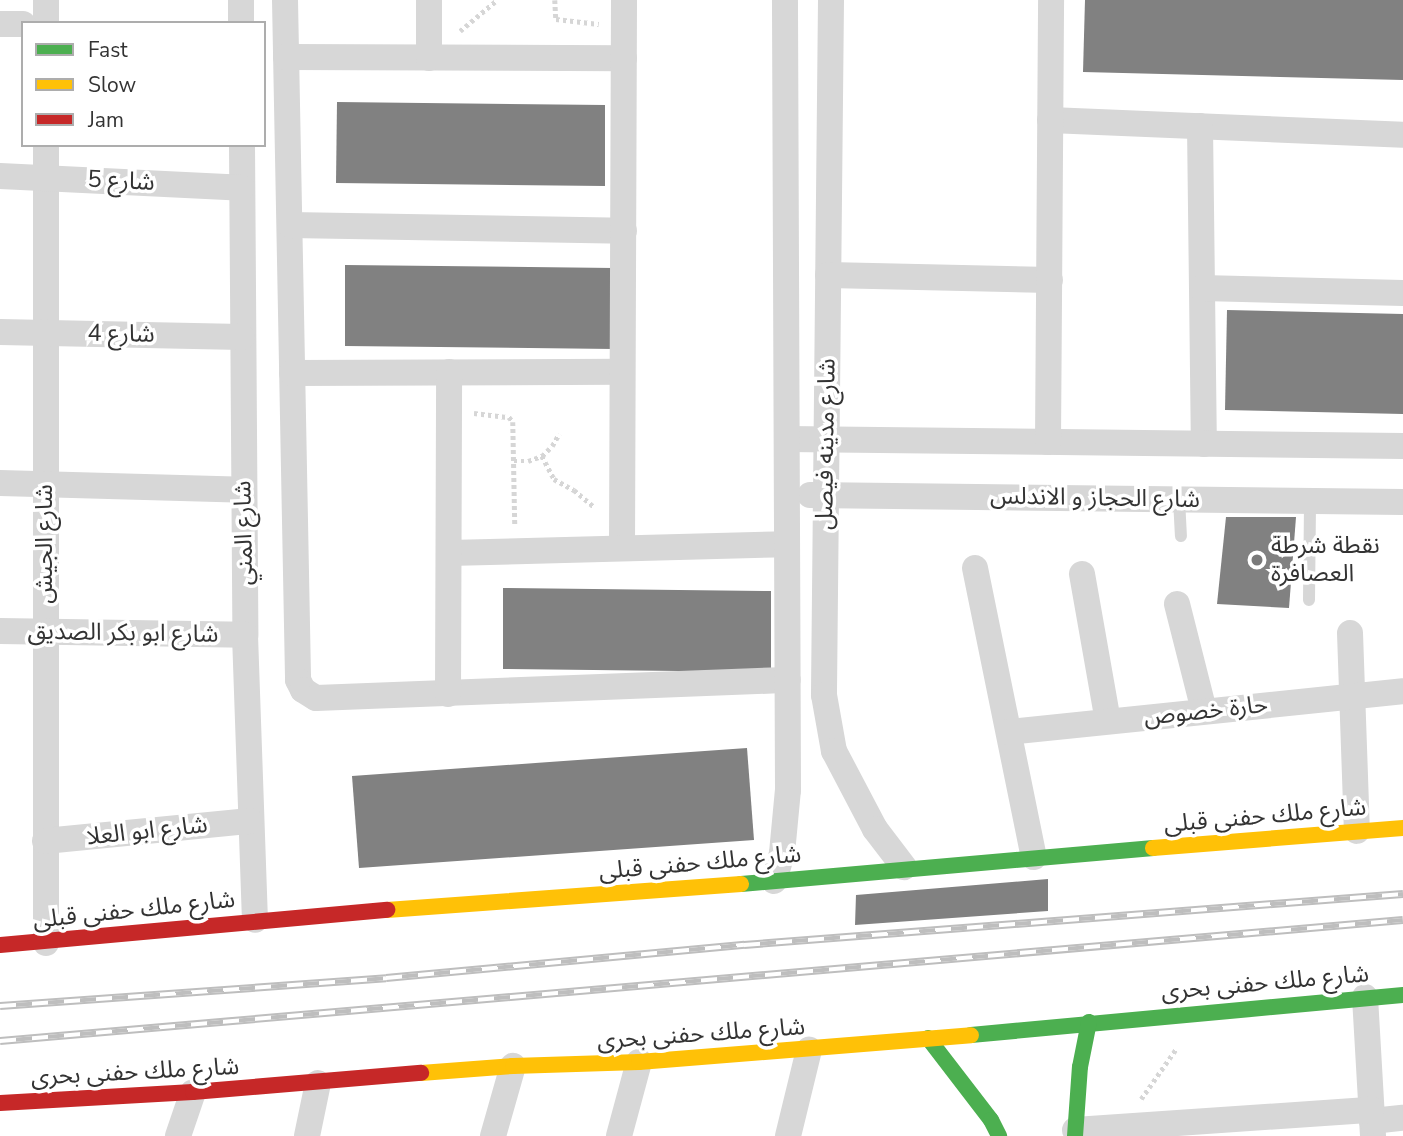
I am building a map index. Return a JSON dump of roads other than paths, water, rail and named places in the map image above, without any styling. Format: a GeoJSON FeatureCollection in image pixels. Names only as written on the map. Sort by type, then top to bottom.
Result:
{"type":"FeatureCollection","features":[{"type":"Feature","properties":{"kind":"street"},"geometry":{"type":"LineString","coordinates":[[46,0],[46,21]]}},
{"type":"Feature","properties":{"kind":"street"},"geometry":{"type":"LineString","coordinates":[[241,0],[241,21]]}},
{"type":"Feature","properties":{"kind":"street"},"geometry":{"type":"LineString","coordinates":[[285,0],[298,680],[303,690],[316,698],[788,680]]}},
{"type":"Feature","properties":{"kind":"street"},"geometry":{"type":"LineString","coordinates":[[429,0],[429,58]]}},
{"type":"Feature","properties":{"kind":"street"},"geometry":{"type":"LineString","coordinates":[[622,540],[624,0]]}},
{"type":"Feature","properties":{"kind":"street","name":"شارع مدينه فيصل"},"geometry":{"type":"LineString","coordinates":[[774,881],[787,821],[785,0]]}},
{"type":"Feature","properties":{"kind":"street","name":"شارع مدينه فيصل"},"geometry":{"type":"LineString","coordinates":[[831,0],[824,695],[834,751],[875,830],[904,867]]}},
{"type":"Feature","properties":{"kind":"street"},"geometry":{"type":"LineString","coordinates":[[1048,442],[1051,0]]}},
{"type":"Feature","properties":{"kind":"street"},"geometry":{"type":"LineString","coordinates":[[0,24],[21,24]]}},
{"type":"Feature","properties":{"kind":"street"},"geometry":{"type":"LineString","coordinates":[[286,57],[624,58]]}},
{"type":"Feature","properties":{"kind":"street"},"geometry":{"type":"LineString","coordinates":[[1050,120],[1403,135]]}},
{"type":"Feature","properties":{"kind":"street"},"geometry":{"type":"LineString","coordinates":[[1200,126],[1204,444]]}},
{"type":"Feature","properties":{"kind":"street","name":"شارع الجيش"},"geometry":{"type":"LineString","coordinates":[[46,147],[46,943]]}},
{"type":"Feature","properties":{"kind":"street","name":"شارع المني"},"geometry":{"type":"LineString","coordinates":[[242,147],[245,635],[255,920]]}},
{"type":"Feature","properties":{"kind":"street","name":"شارع 5"},"geometry":{"type":"LineString","coordinates":[[0,176],[242,188]]}},
{"type":"Feature","properties":{"kind":"street"},"geometry":{"type":"LineString","coordinates":[[290,225],[624,231]]}},
{"type":"Feature","properties":{"kind":"street"},"geometry":{"type":"LineString","coordinates":[[828,275],[1050,280]]}},
{"type":"Feature","properties":{"kind":"street"},"geometry":{"type":"LineString","coordinates":[[1202,288],[1403,293]]}},
{"type":"Feature","properties":{"kind":"street","name":"شارع 4"},"geometry":{"type":"LineString","coordinates":[[0,332],[242,337]]}},
{"type":"Feature","properties":{"kind":"street"},"geometry":{"type":"LineString","coordinates":[[448,694],[449,372]]}},
{"type":"Feature","properties":{"kind":"street"},"geometry":{"type":"LineString","coordinates":[[292,373],[622,372]]}},
{"type":"Feature","properties":{"kind":"street"},"geometry":{"type":"LineString","coordinates":[[787,439],[1403,446]]}},
{"type":"Feature","properties":{"kind":"street"},"geometry":{"type":"LineString","coordinates":[[0,482],[244,489]]}},
{"type":"Feature","properties":{"kind":"street","name":"شارع الحجاز و الاندلس"},"geometry":{"type":"LineString","coordinates":[[787,494],[1403,502]]}},
{"type":"Feature","properties":{"kind":"street"},"geometry":{"type":"LineString","coordinates":[[449,553],[515,551],[622,540],[787,544]]}},
{"type":"Feature","properties":{"kind":"street"},"geometry":{"type":"LineString","coordinates":[[975,568],[1034,857]]}},
{"type":"Feature","properties":{"kind":"street"},"geometry":{"type":"LineString","coordinates":[[1082,574],[1108,721]]}},
{"type":"Feature","properties":{"kind":"street"},"geometry":{"type":"LineString","coordinates":[[1177,604],[1204,711]]}},
{"type":"Feature","properties":{"kind":"street","name":"شارع ابو بكر الصديق"},"geometry":{"type":"LineString","coordinates":[[0,631],[245,635]]}},
{"type":"Feature","properties":{"kind":"street"},"geometry":{"type":"LineString","coordinates":[[1350,633],[1357,831]]}},
{"type":"Feature","properties":{"kind":"street","name":"حارة خصوص"},"geometry":{"type":"LineString","coordinates":[[1009,732],[1352,694],[1403,691]]}},
{"type":"Feature","properties":{"kind":"street","name":"شارع ابو العلا"},"geometry":{"type":"LineString","coordinates":[[45,841],[250,821]]}},
{"type":"Feature","properties":{"kind":"street","name":"شارع ملك حفنى قبلى"},"geometry":{"type":"LineString","coordinates":[[0,945],[46,943],[255,920],[774,881],[904,867],[1403,828]]}},
{"type":"Feature","properties":{"kind":"street","name":"شارع ملك حفنى بحرى"},"geometry":{"type":"LineString","coordinates":[[0,1103],[318,1083],[513,1066],[639,1062],[809,1050],[1089,1021],[1403,995]]}},
{"type":"Feature","properties":{"kind":"street"},"geometry":{"type":"LineString","coordinates":[[1365,997],[1372,1122]]}},
{"type":"Feature","properties":{"kind":"street"},"geometry":{"type":"LineString","coordinates":[[1089,1021],[1080,1067],[1075,1133],[1125,1127],[1372,1122],[1403,1118]]}},
{"type":"Feature","properties":{"kind":"street"},"geometry":{"type":"LineString","coordinates":[[928,1038],[991,1120],[999,1136]]}},
{"type":"Feature","properties":{"kind":"street"},"geometry":{"type":"LineString","coordinates":[[788,1136],[809,1050]]}},
{"type":"Feature","properties":{"kind":"street"},"geometry":{"type":"LineString","coordinates":[[620,1136],[639,1062]]}},
{"type":"Feature","properties":{"kind":"street"},"geometry":{"type":"LineString","coordinates":[[493,1136],[513,1066]]}},
{"type":"Feature","properties":{"kind":"street"},"geometry":{"type":"LineString","coordinates":[[307,1136],[318,1083]]}},
{"type":"Feature","properties":{"kind":"street"},"geometry":{"type":"LineString","coordinates":[[178,1136],[193,1092]]}},
{"type":"Feature","properties":{"kind":"lane"},"geometry":{"type":"LineString","coordinates":[[1179,499],[1181,536]]}},
{"type":"Feature","properties":{"kind":"lane"},"geometry":{"type":"LineString","coordinates":[[1309,600],[1310,501]]}},
{"type":"Feature","properties":{"kind":"railway"},"geometry":{"type":"LineString","coordinates":[[0,1006],[386,978],[744,945],[1403,894]]}},
{"type":"Feature","properties":{"kind":"railway"},"geometry":{"type":"LineString","coordinates":[[0,1041],[1403,920]]}},
{"type":"Feature","properties":{"kind":"place","name":"نقطة شرطة العصافرة"},"geometry":{"type":"Point","coordinates":[1257,560]}}]}
